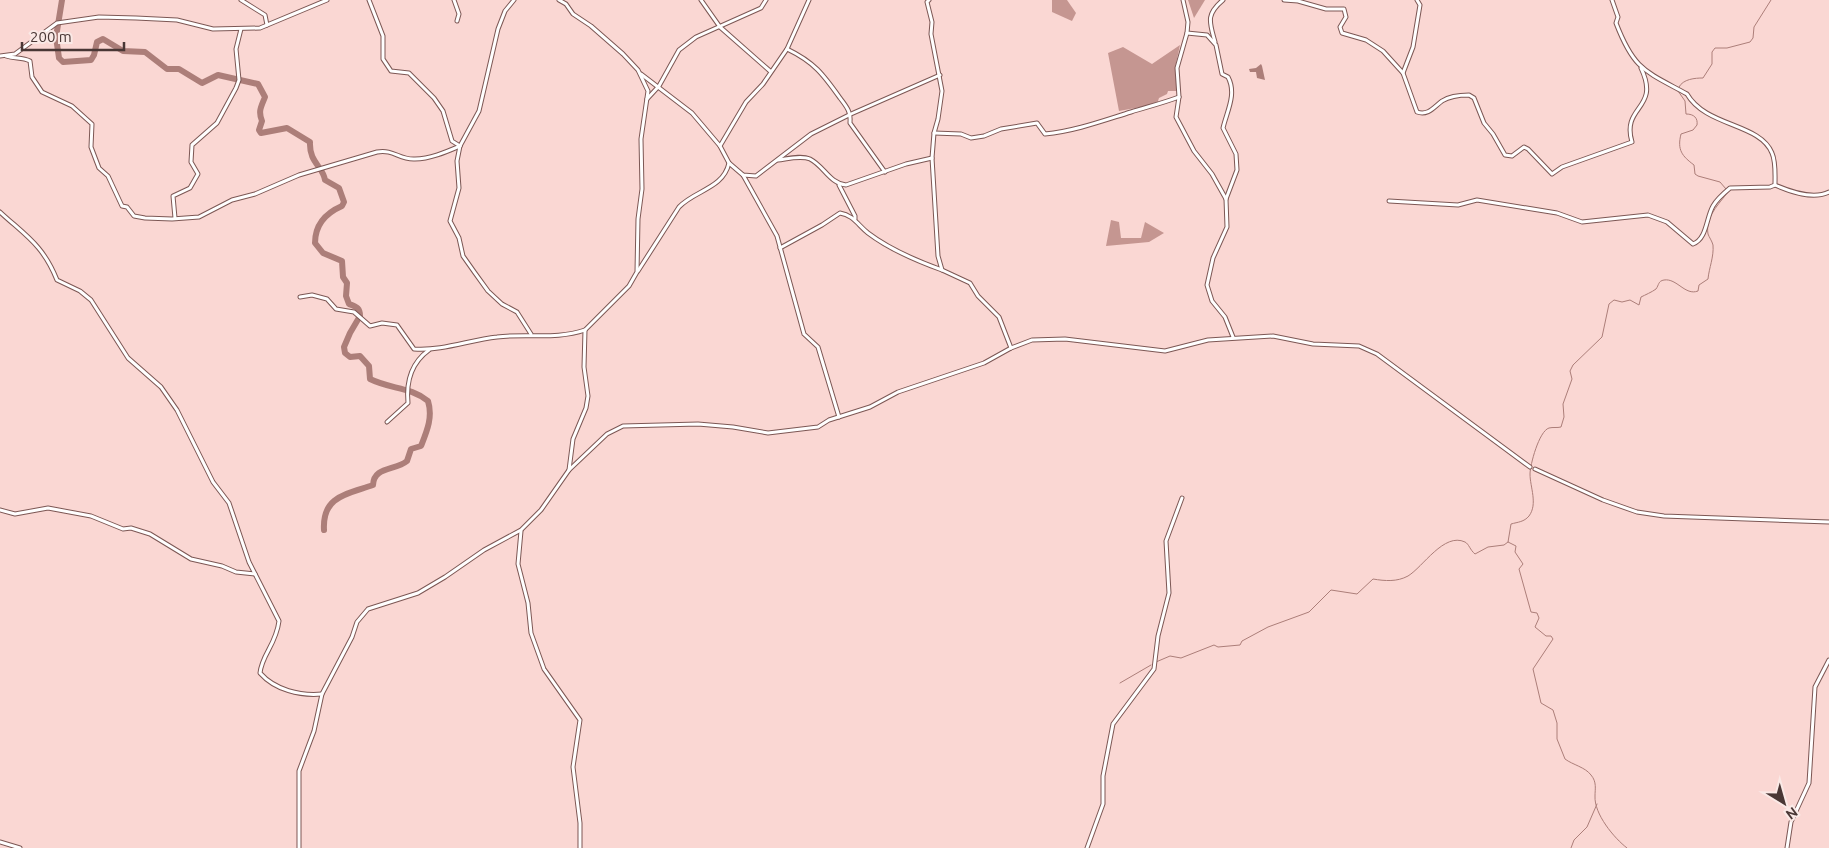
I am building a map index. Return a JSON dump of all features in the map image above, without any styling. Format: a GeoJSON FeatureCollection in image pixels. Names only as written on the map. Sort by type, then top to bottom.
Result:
{"type":"FeatureCollection","features":[{"type":"Feature","properties":{"kind":"street"},"geometry":{"type":"LineString","coordinates":[[241,0],[265,15],[267,25]]}},
{"type":"Feature","properties":{"kind":"street"},"geometry":{"type":"LineString","coordinates":[[0,56],[15,54],[57,23],[99,17],[168,19],[213,29],[260,28],[327,0]]}},
{"type":"Feature","properties":{"kind":"street"},"geometry":{"type":"LineString","coordinates":[[369,0],[383,36],[383,60],[391,71],[409,73],[434,98],[442,111],[452,141],[460,146]]}},
{"type":"Feature","properties":{"kind":"street"},"geometry":{"type":"LineString","coordinates":[[454,0],[459,14],[457,21]]}},
{"type":"Feature","properties":{"kind":"street"},"geometry":{"type":"LineString","coordinates":[[514,0],[505,10],[498,29],[479,111],[460,146],[457,161],[459,188],[450,221],[459,238],[463,256],[488,291],[502,304],[517,312],[531,334]]}},
{"type":"Feature","properties":{"kind":"street"},"geometry":{"type":"LineString","coordinates":[[559,0],[566,4],[573,14],[591,26],[624,54],[640,73],[692,113],[720,146],[729,163],[742,175],[777,236],[804,334],[818,347],[839,417]]}},
{"type":"Feature","properties":{"kind":"street"},"geometry":{"type":"LineString","coordinates":[[702,0],[720,27],[770,71]]}},
{"type":"Feature","properties":{"kind":"street"},"geometry":{"type":"LineString","coordinates":[[648,99],[659,86],[679,50],[696,38],[761,8],[766,0]]}},
{"type":"Feature","properties":{"kind":"street"},"geometry":{"type":"LineString","coordinates":[[720,146],[746,102],[763,84],[770,71],[787,49],[808,0]]}},
{"type":"Feature","properties":{"kind":"street"},"geometry":{"type":"LineString","coordinates":[[929,0],[927,2],[932,22],[931,34],[942,91],[934,134],[932,158],[938,256],[942,270]]}},
{"type":"Feature","properties":{"kind":"street"},"geometry":{"type":"LineString","coordinates":[[1184,0],[1187,33],[1177,68],[1179,96],[1176,117],[1194,151],[1212,174],[1226,199]]}},
{"type":"Feature","properties":{"kind":"street"},"geometry":{"type":"LineString","coordinates":[[1222,0],[1214,7],[1209,25],[1216,45],[1222,74],[1228,77],[1233,88],[1230,108],[1223,128],[1236,154],[1237,170],[1226,199],[1228,227],[1213,258],[1207,285],[1212,301],[1225,317],[1233,337]]}},
{"type":"Feature","properties":{"kind":"street"},"geometry":{"type":"LineString","coordinates":[[1284,0],[1298,1],[1326,10],[1344,9],[1346,17],[1340,27],[1342,33],[1366,40],[1383,51],[1403,73],[1417,112],[1433,110],[1442,101],[1454,96],[1470,95],[1476,103],[1484,123],[1505,155],[1512,156],[1524,147],[1552,174],[1562,167],[1632,142],[1629,126],[1631,120],[1648,98],[1647,80],[1641,68],[1626,49],[1616,23],[1618,17],[1612,0]]}},
{"type":"Feature","properties":{"kind":"street"},"geometry":{"type":"LineString","coordinates":[[1403,73],[1413,47],[1420,5],[1417,0]]}},
{"type":"Feature","properties":{"kind":"street"},"geometry":{"type":"LineString","coordinates":[[175,218],[173,196],[190,188],[198,174],[191,162],[192,145],[218,123],[239,80],[236,49],[241,29]]}},
{"type":"Feature","properties":{"kind":"street"},"geometry":{"type":"LineString","coordinates":[[1187,33],[1207,36],[1216,45]]}},
{"type":"Feature","properties":{"kind":"street"},"geometry":{"type":"LineString","coordinates":[[787,49],[805,58],[818,68],[833,85],[851,114],[850,123],[885,172]]}},
{"type":"Feature","properties":{"kind":"street"},"geometry":{"type":"LineString","coordinates":[[6,56],[22,57],[30,61],[32,77],[42,92],[72,106],[92,124],[90,146],[99,168],[108,176],[122,206],[127,207],[134,216],[199,217],[232,200],[256,194],[299,175],[377,152],[387,150],[414,160],[430,157],[460,146]]}},
{"type":"Feature","properties":{"kind":"street"},"geometry":{"type":"LineString","coordinates":[[1641,68],[1687,94],[1691,101],[1708,116],[1751,132],[1762,141],[1772,152],[1776,185]]}},
{"type":"Feature","properties":{"kind":"street"},"geometry":{"type":"LineString","coordinates":[[637,272],[637,228],[642,189],[640,139],[648,99],[648,91],[640,73]]}},
{"type":"Feature","properties":{"kind":"street"},"geometry":{"type":"LineString","coordinates":[[742,175],[756,176],[811,134],[851,114],[940,75]]}},
{"type":"Feature","properties":{"kind":"street"},"geometry":{"type":"LineString","coordinates":[[934,134],[961,134],[971,138],[984,136],[1001,129],[1037,123],[1045,134],[1057,133],[1076,130],[1160,105],[1179,96]]}},
{"type":"Feature","properties":{"kind":"street"},"geometry":{"type":"LineString","coordinates":[[777,160],[808,158],[819,165],[838,184],[855,216],[855,220]]}},
{"type":"Feature","properties":{"kind":"street"},"geometry":{"type":"LineString","coordinates":[[838,184],[846,185],[932,158]]}},
{"type":"Feature","properties":{"kind":"street"},"geometry":{"type":"LineString","coordinates":[[300,297],[312,295],[327,299],[336,309],[354,312],[370,326],[382,323],[397,325],[414,349],[430,350],[495,337],[531,334],[548,337],[585,330],[629,286],[684,201],[702,193],[719,181],[724,176],[729,163]]}},
{"type":"Feature","properties":{"kind":"street"},"geometry":{"type":"LineString","coordinates":[[1389,202],[1458,205],[1477,200],[1557,213],[1582,222],[1648,215],[1668,222],[1693,244],[1699,242],[1703,236],[1714,203],[1730,188],[1770,187],[1776,185],[1789,191],[1806,194],[1824,194],[1829,192]]}},
{"type":"Feature","properties":{"kind":"street"},"geometry":{"type":"LineString","coordinates":[[0,212],[40,246],[51,264],[57,280],[80,290],[91,300],[128,358],[162,387],[177,410],[213,482],[229,502],[255,574],[279,621],[272,647],[261,663],[260,673],[277,688],[306,696],[322,694]]}},
{"type":"Feature","properties":{"kind":"street"},"geometry":{"type":"LineString","coordinates":[[780,248],[822,225],[840,212],[850,215],[868,233],[909,257],[970,283],[978,296],[999,318],[1011,348]]}},
{"type":"Feature","properties":{"kind":"street"},"geometry":{"type":"LineString","coordinates":[[569,470],[574,439],[584,415],[588,396],[584,367],[585,330]]}},
{"type":"Feature","properties":{"kind":"street"},"geometry":{"type":"LineString","coordinates":[[299,848],[300,795],[298,780],[301,765],[314,731],[322,694],[352,637],[356,623],[365,611],[418,593],[484,550],[521,530],[541,510],[569,470],[607,434],[623,426],[698,424],[733,426],[768,433],[818,428],[830,420],[870,407],[898,392],[984,362],[1032,340],[1065,339],[1165,351],[1208,340],[1273,336],[1313,344],[1360,346],[1377,354],[1530,467]]}},
{"type":"Feature","properties":{"kind":"street"},"geometry":{"type":"LineString","coordinates":[[387,422],[408,403],[408,381],[415,365],[430,350]]}},
{"type":"Feature","properties":{"kind":"street"},"geometry":{"type":"LineString","coordinates":[[1535,469],[1604,500],[1637,512],[1664,516],[1829,522]]}},
{"type":"Feature","properties":{"kind":"street"},"geometry":{"type":"LineString","coordinates":[[1086,848],[1103,804],[1103,776],[1113,724],[1154,669],[1158,636],[1169,593],[1166,541],[1182,498]]}},
{"type":"Feature","properties":{"kind":"street"},"geometry":{"type":"LineString","coordinates":[[0,510],[15,514],[48,508],[91,516],[123,528],[131,528],[150,534],[191,560],[222,566],[236,572],[255,574]]}},
{"type":"Feature","properties":{"kind":"street"},"geometry":{"type":"LineString","coordinates":[[521,530],[518,564],[528,603],[531,633],[544,669],[580,720],[573,767],[580,823],[580,848]]}},
{"type":"Feature","properties":{"kind":"street"},"geometry":{"type":"LineString","coordinates":[[1786,848],[1791,822],[1809,783],[1815,687],[1829,660]]}},
{"type":"Feature","properties":{"kind":"street"},"geometry":{"type":"LineString","coordinates":[[0,842],[20,848]]}},
{"type":"Feature","properties":{"kind":"shaded area"},"geometry":{"type":"Polygon","coordinates":[[[1052,0],[1067,0],[1076,13],[1072,21],[1052,12],[1052,0]]]}},
{"type":"Feature","properties":{"kind":"shaded area"},"geometry":{"type":"Polygon","coordinates":[[[1188,0],[1205,0],[1194,18],[1188,0]]]}},
{"type":"Feature","properties":{"kind":"shaded area"},"geometry":{"type":"Polygon","coordinates":[[[1180,45],[1175,68],[1177,91],[1168,91],[1167,94],[1159,98],[1157,104],[1119,111],[1108,53],[1123,47],[1152,64],[1180,45]]]}},
{"type":"Feature","properties":{"kind":"shaded area"},"geometry":{"type":"Polygon","coordinates":[[[1261,64],[1265,80],[1257,78],[1256,72],[1250,72],[1249,69],[1256,68],[1261,64]]]}},
{"type":"Feature","properties":{"kind":"shaded area"},"geometry":{"type":"Polygon","coordinates":[[[1111,220],[1119,222],[1121,238],[1141,238],[1145,222],[1164,233],[1149,242],[1106,246],[1111,220]]]}},
{"type":"Feature","properties":{"kind":"waterway"},"geometry":{"type":"LineString","coordinates":[[62,0],[56,37],[59,58],[63,62],[91,60],[97,42],[103,39],[123,51],[145,52],[167,69],[179,69],[202,83],[218,75],[258,84],[265,97],[260,112],[262,121],[259,130],[261,133],[287,128],[310,142],[312,155],[325,180],[339,188],[344,202],[342,206],[322,220],[317,231],[315,243],[323,253],[342,261],[343,277],[347,283],[346,296],[349,304],[359,309],[360,316],[344,347],[345,353],[350,357],[360,356],[369,366],[370,379],[415,393],[428,401],[430,418],[421,446],[411,449],[407,461],[381,472],[374,479],[373,485],[338,498],[327,510],[324,519],[324,530]]}},
{"type":"Feature","properties":{"kind":"waterway"},"geometry":{"type":"LineString","coordinates":[[1679,87],[1686,81],[1703,78],[1712,64],[1712,52],[1715,48],[1727,48],[1750,42],[1753,38],[1754,27],[1771,0]]}},
{"type":"Feature","properties":{"kind":"waterway"},"geometry":{"type":"LineString","coordinates":[[1678,91],[1685,101],[1686,114],[1696,118],[1697,123],[1693,130],[1681,134],[1680,148],[1686,159],[1694,165],[1695,174],[1720,182],[1726,189]]}},
{"type":"Feature","properties":{"kind":"waterway"},"geometry":{"type":"LineString","coordinates":[[1627,848],[1616,838],[1601,818],[1596,803],[1593,778],[1586,770],[1565,759],[1557,739],[1557,723],[1553,710],[1541,703],[1533,669],[1553,639],[1535,627],[1539,618],[1537,613],[1531,612],[1519,569],[1523,564],[1515,552],[1516,546],[1508,542],[1511,524],[1525,520],[1532,511],[1530,470],[1533,456],[1545,430],[1561,427],[1564,417],[1563,404],[1572,379],[1570,371],[1573,365],[1602,337],[1609,304],[1614,300],[1622,302],[1630,300],[1639,305],[1641,297],[1656,289],[1660,282],[1664,280],[1669,280],[1689,291],[1698,291],[1699,285],[1708,279],[1712,258],[1713,245],[1708,234],[1709,222],[1714,211],[1728,192]]}},
{"type":"Feature","properties":{"kind":"waterway"},"geometry":{"type":"LineString","coordinates":[[1156,662],[1170,656],[1181,658],[1214,645],[1218,647],[1240,645],[1242,641],[1268,627],[1309,612],[1331,590],[1357,594],[1373,579],[1391,581],[1404,578],[1414,572],[1434,552],[1449,542],[1457,540],[1465,542],[1475,554],[1488,547],[1504,545],[1508,542]]}},
{"type":"Feature","properties":{"kind":"waterway"},"geometry":{"type":"LineString","coordinates":[[1120,683],[1151,665]]}},
{"type":"Feature","properties":{"kind":"waterway"},"geometry":{"type":"LineString","coordinates":[[1571,848],[1574,840],[1587,827],[1597,804]]}}]}
